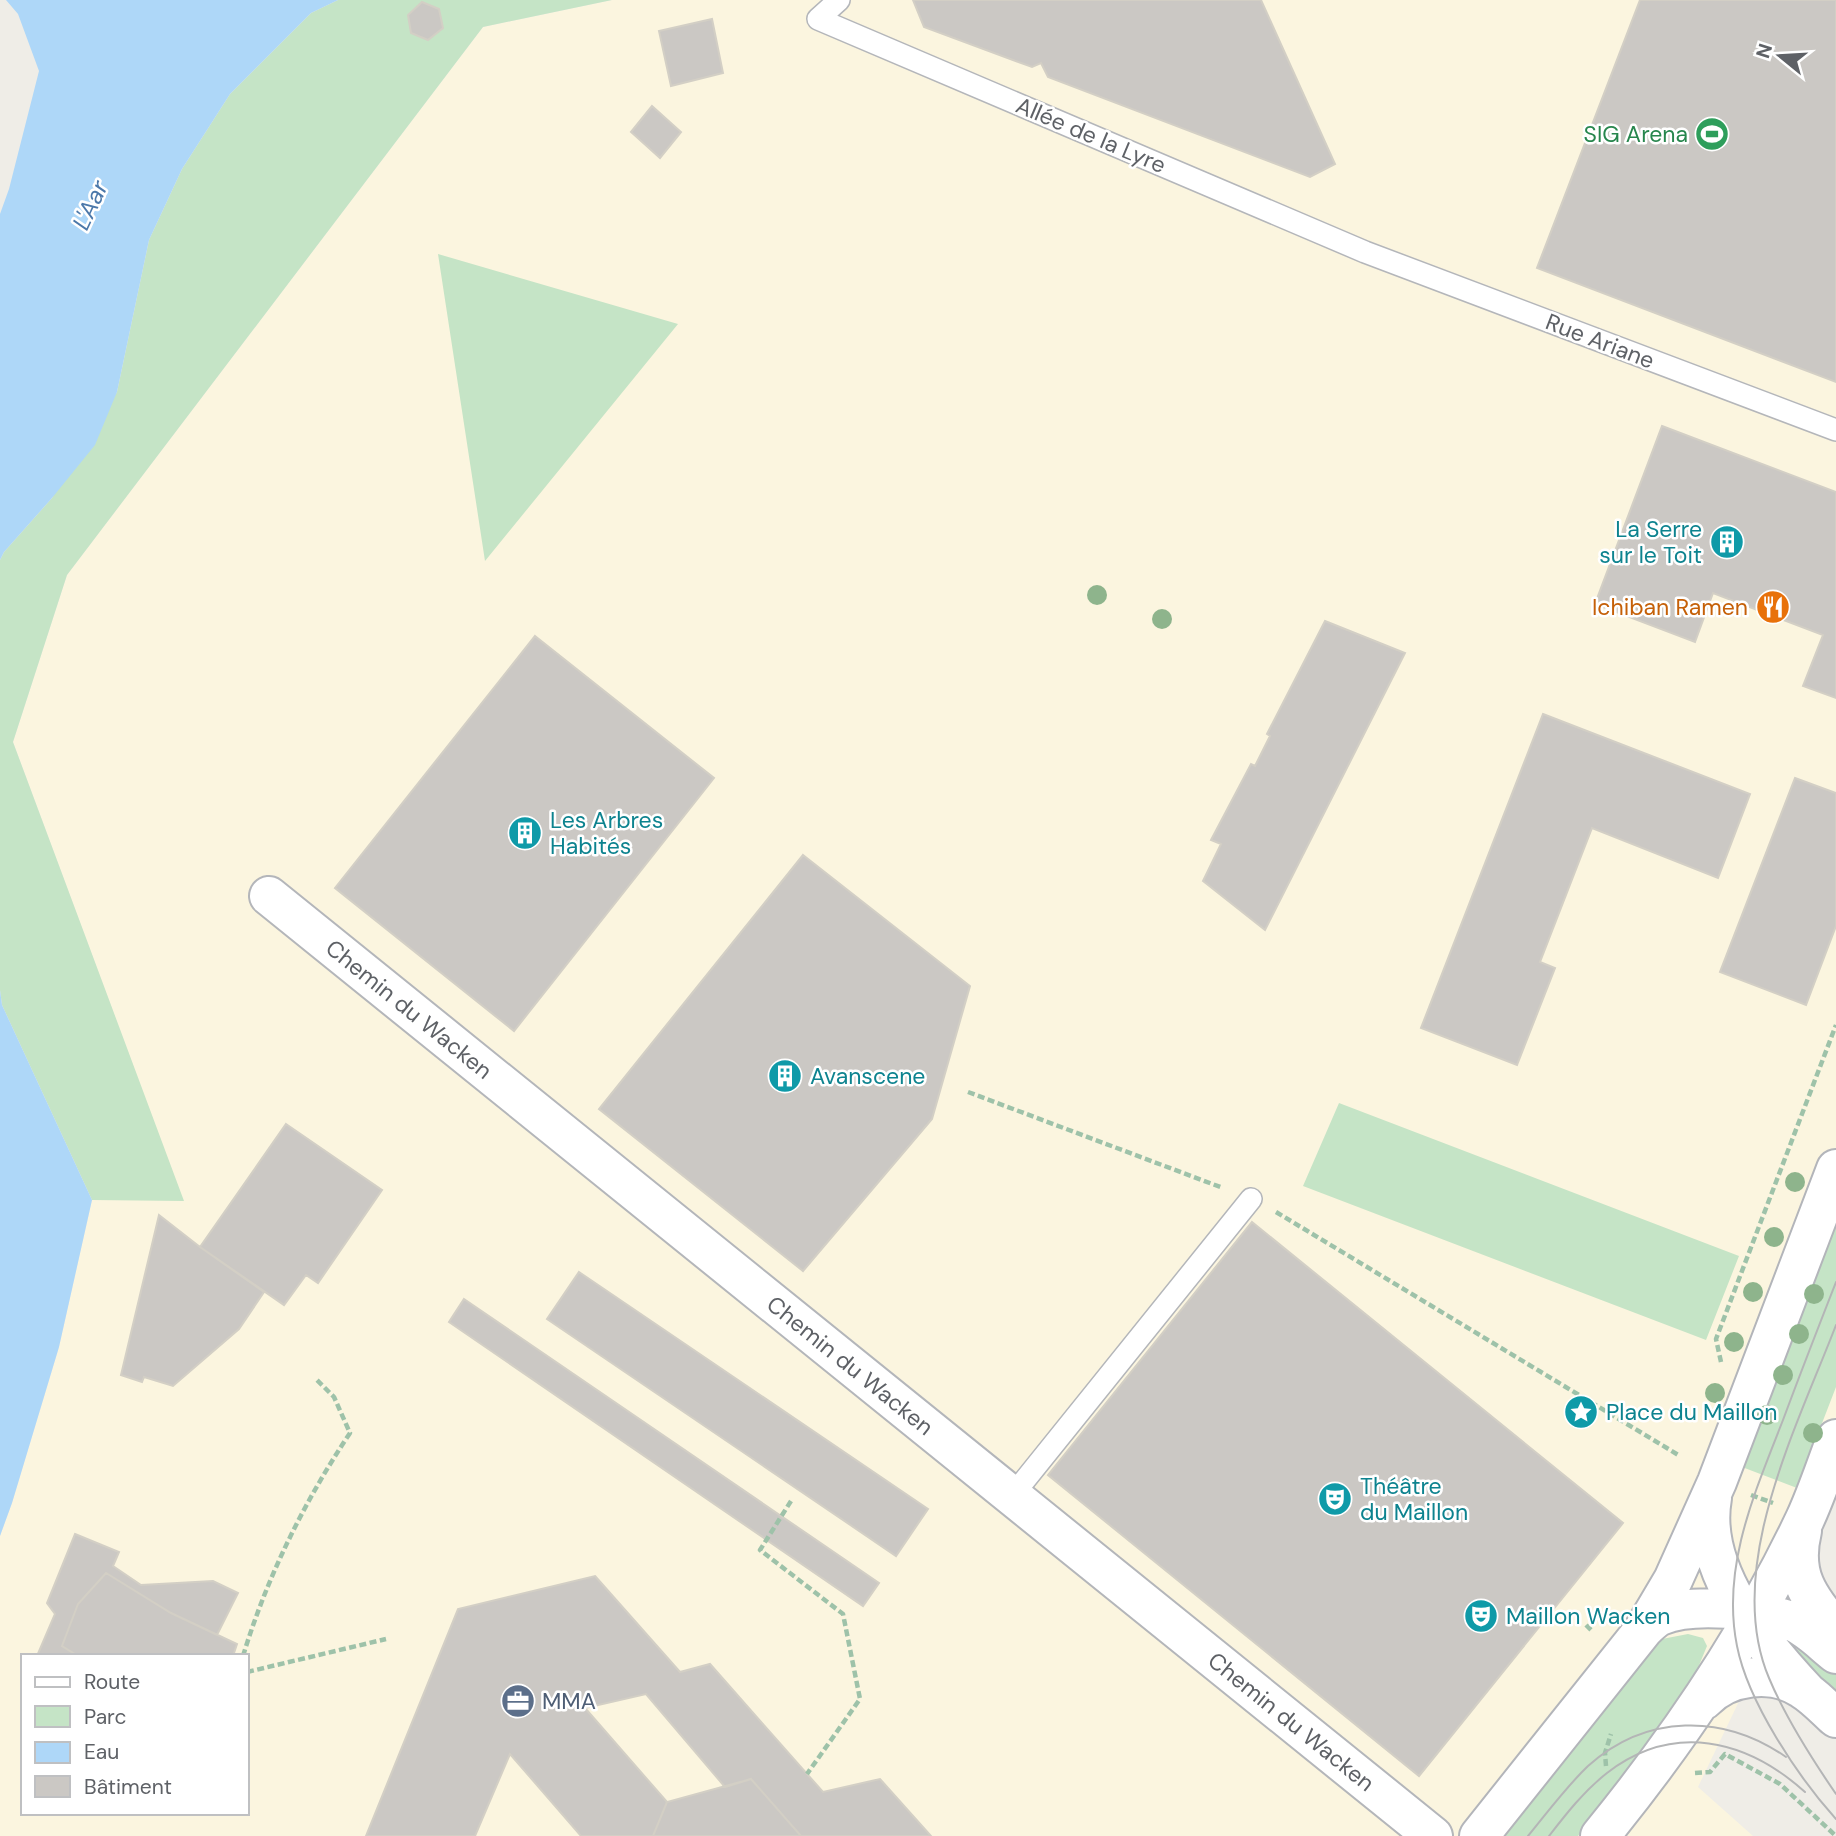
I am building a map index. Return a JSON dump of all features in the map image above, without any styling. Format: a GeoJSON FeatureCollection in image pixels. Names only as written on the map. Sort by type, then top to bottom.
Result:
{"type":"FeatureCollection","features":[{"type":"Feature","properties":{"kind":"main road","name":"Chemin du Wacken"},"geometry":{"type":"LineString","coordinates":[[269,896],[1433,1836]]}},
{"type":"Feature","properties":{"kind":"main road"},"geometry":{"type":"LineString","coordinates":[[1822,1705],[1769,1652],[1722,1571],[1711,1534],[1711,1501],[1836,1169]]}},
{"type":"Feature","properties":{"kind":"main road"},"geometry":{"type":"LineString","coordinates":[[1836,1439],[1807,1516],[1799,1550],[1805,1589],[1836,1630]]}},
{"type":"Feature","properties":{"kind":"main road"},"geometry":{"type":"LineString","coordinates":[[1644,1629],[1673,1580],[1717,1482]]}},
{"type":"Feature","properties":{"kind":"main road"},"geometry":{"type":"LineString","coordinates":[[1600,1836],[1673,1743],[1737,1646],[1749,1615],[1807,1516]]}},
{"type":"Feature","properties":{"kind":"main road"},"geometry":{"type":"LineString","coordinates":[[1479,1836],[1652,1621],[1671,1612],[1702,1609],[1795,1623],[1836,1654]]}},
{"type":"Feature","properties":{"kind":"main road"},"geometry":{"type":"LineString","coordinates":[[1697,1706],[1718,1688],[1746,1678],[1759,1677],[1800,1687],[1822,1705]]}},
{"type":"Feature","properties":{"kind":"lane","name":"Allée de la Lyre"},"geometry":{"type":"LineString","coordinates":[[839,0],[818,19],[1365,252]]}},
{"type":"Feature","properties":{"kind":"lane","name":"Rue Ariane"},"geometry":{"type":"LineString","coordinates":[[1365,252],[1836,430]]}},
{"type":"Feature","properties":{"kind":"lane"},"geometry":{"type":"LineString","coordinates":[[1012,1496],[1251,1199]]}},
{"type":"Feature","properties":{"kind":"path"},"geometry":{"type":"LineString","coordinates":[[1721,1364],[1716,1339],[1836,1025]]}},
{"type":"Feature","properties":{"kind":"path"},"geometry":{"type":"LineString","coordinates":[[968,1092],[1251,1199],[1679,1456]]}},
{"type":"Feature","properties":{"kind":"path"},"geometry":{"type":"LineString","coordinates":[[244,1654],[251,1628],[292,1532],[322,1475],[350,1433],[334,1397],[316,1378]]}},
{"type":"Feature","properties":{"kind":"path"},"geometry":{"type":"LineString","coordinates":[[1717,1482],[1807,1516]]}},
{"type":"Feature","properties":{"kind":"path"},"geometry":{"type":"LineString","coordinates":[[791,1501],[760,1550],[843,1614],[860,1699],[807,1774]]}},
{"type":"Feature","properties":{"kind":"path"},"geometry":{"type":"LineString","coordinates":[[248,1672],[386,1639]]}},
{"type":"Feature","properties":{"kind":"path"},"geometry":{"type":"LineString","coordinates":[[1688,1773],[1710,1772],[1725,1754],[1780,1784],[1836,1836]]}},
{"type":"Feature","properties":{"kind":"shaded area"},"geometry":{"type":"Polygon","coordinates":[[[612,0],[1836,0],[1836,1490],[1819,1534],[1698,1787],[1753,1836],[0,1836],[0,1536],[59,1347],[92,1200],[183,1200],[13,742],[67,575],[483,27],[612,0]]]}},
{"type":"Feature","properties":{"kind":"green space"},"geometry":{"type":"Polygon","coordinates":[[[338,0],[612,0],[483,27],[67,575],[13,742],[184,1201],[92,1200],[2,1005],[0,560],[52,498],[117,392],[149,240],[182,169],[230,94],[311,13],[338,0]]]}},
{"type":"Feature","properties":{"kind":"green space"},"geometry":{"type":"Polygon","coordinates":[[[438,254],[678,324],[485,561],[438,254]]]}},
{"type":"Feature","properties":{"kind":"green space"},"geometry":{"type":"Polygon","coordinates":[[[1339,1103],[1739,1256],[1706,1340],[1303,1186],[1339,1103]]]}},
{"type":"Feature","properties":{"kind":"green space"},"geometry":{"type":"Polygon","coordinates":[[[1836,1220],[1836,1387],[1797,1488],[1742,1467],[1836,1220]]]}},
{"type":"Feature","properties":{"kind":"green space"},"geometry":{"type":"Polygon","coordinates":[[[1688,1634],[1703,1638],[1707,1646],[1695,1675],[1647,1750],[1578,1836],[1500,1836],[1655,1645],[1662,1639],[1688,1634]]]}},
{"type":"Feature","properties":{"kind":"green space"},"geometry":{"type":"Polygon","coordinates":[[[1804,1641],[1836,1671],[1836,1692],[1794,1653],[1804,1641]]]}},
{"type":"Feature","properties":{"kind":"water","name":"L'Aar"},"geometry":{"type":"Polygon","coordinates":[[[6,0],[338,0],[311,13],[230,94],[182,169],[149,240],[117,392],[95,445],[0,560],[0,214],[9,189],[39,71],[18,14],[6,0]]]}},
{"type":"Feature","properties":{"kind":"water"},"geometry":{"type":"Polygon","coordinates":[[[0,990],[2,1005],[92,1200],[59,1347],[0,1536],[0,990]]]}},
{"type":"Feature","properties":{"kind":"building"},"geometry":{"type":"Polygon","coordinates":[[[913,0],[1261,0],[1335,164],[1310,177],[1048,77],[1041,63],[1032,67],[924,27],[913,0]]]}},
{"type":"Feature","properties":{"kind":"building","name":"SIG Arena"},"geometry":{"type":"Polygon","coordinates":[[[1640,0],[1836,0],[1836,382],[1537,268],[1640,0]]]}},
{"type":"Feature","properties":{"kind":"building"},"geometry":{"type":"Polygon","coordinates":[[[422,2],[439,9],[443,28],[428,40],[411,33],[408,15],[422,2]]]}},
{"type":"Feature","properties":{"kind":"building"},"geometry":{"type":"Polygon","coordinates":[[[712,19],[723,73],[671,86],[659,31],[712,19]]]}},
{"type":"Feature","properties":{"kind":"building"},"geometry":{"type":"Polygon","coordinates":[[[652,106],[681,132],[660,158],[631,132],[652,106]]]}},
{"type":"Feature","properties":{"kind":"building","name":"La Serre sur le Toit"},"geometry":{"type":"Polygon","coordinates":[[[1662,426],[1836,492],[1836,698],[1803,686],[1823,635],[1713,593],[1695,642],[1595,604],[1662,426]]]}},
{"type":"Feature","properties":{"kind":"building"},"geometry":{"type":"Polygon","coordinates":[[[1325,621],[1405,653],[1265,930],[1203,881],[1221,844],[1211,840],[1251,764],[1255,766],[1270,736],[1267,734],[1325,621]]]}},
{"type":"Feature","properties":{"kind":"building","name":"Les Arbres Habités"},"geometry":{"type":"Polygon","coordinates":[[[535,636],[714,778],[514,1031],[335,888],[535,636]]]}},
{"type":"Feature","properties":{"kind":"building"},"geometry":{"type":"Polygon","coordinates":[[[1543,714],[1750,794],[1718,878],[1592,828],[1540,962],[1555,968],[1517,1065],[1421,1028],[1543,714]]]}},
{"type":"Feature","properties":{"kind":"building"},"geometry":{"type":"Polygon","coordinates":[[[1795,778],[1836,793],[1836,926],[1806,1005],[1720,972],[1795,778]]]}},
{"type":"Feature","properties":{"kind":"building","name":"Avanscene"},"geometry":{"type":"Polygon","coordinates":[[[803,855],[970,986],[932,1119],[803,1271],[599,1109],[803,855]]]}},
{"type":"Feature","properties":{"kind":"building"},"geometry":{"type":"Polygon","coordinates":[[[286,1124],[382,1190],[318,1283],[306,1275],[284,1305],[200,1247],[286,1124]]]}},
{"type":"Feature","properties":{"kind":"building"},"geometry":{"type":"Polygon","coordinates":[[[159,1215],[264,1292],[239,1329],[173,1386],[144,1377],[142,1382],[121,1375],[159,1215]]]}},
{"type":"Feature","properties":{"kind":"building","name":"Théâtre du Maillon"},"geometry":{"type":"Polygon","coordinates":[[[1252,1222],[1623,1523],[1419,1776],[1048,1475],[1252,1222]]]}},
{"type":"Feature","properties":{"kind":"building"},"geometry":{"type":"Polygon","coordinates":[[[579,1272],[928,1509],[896,1556],[547,1319],[579,1272]]]}},
{"type":"Feature","properties":{"kind":"building"},"geometry":{"type":"Polygon","coordinates":[[[464,1299],[879,1583],[863,1606],[449,1322],[464,1299]]]}},
{"type":"Feature","properties":{"kind":"building"},"geometry":{"type":"Polygon","coordinates":[[[75,1534],[119,1552],[113,1566],[141,1585],[213,1581],[238,1593],[217,1635],[171,1613],[106,1573],[78,1604],[62,1646],[75,1654],[38,1654],[55,1614],[47,1603],[75,1534]]]}},
{"type":"Feature","properties":{"kind":"building"},"geometry":{"type":"Polygon","coordinates":[[[106,1573],[171,1613],[237,1644],[234,1654],[75,1654],[62,1646],[78,1604],[106,1573]]]}},
{"type":"Feature","properties":{"kind":"building","name":"MMA"},"geometry":{"type":"Polygon","coordinates":[[[595,1576],[680,1672],[710,1664],[823,1792],[880,1779],[931,1836],[801,1836],[751,1779],[725,1787],[646,1694],[585,1708],[667,1802],[653,1836],[581,1836],[510,1754],[475,1836],[366,1836],[458,1609],[595,1576]]]}},
{"type":"Feature","properties":{"kind":"building"},"geometry":{"type":"Polygon","coordinates":[[[751,1779],[801,1836],[653,1836],[667,1802],[751,1779]]]}},
{"type":"Feature","properties":{"kind":"tram line"},"geometry":{"type":"LineString","coordinates":[[1836,1282],[1752,1502],[1737,1559],[1733,1617],[1743,1668],[1763,1714],[1791,1761],[1836,1819]]}},
{"type":"Feature","properties":{"kind":"tram line"},"geometry":{"type":"LineString","coordinates":[[1836,1325],[1771,1499],[1760,1545],[1755,1591],[1757,1636],[1769,1678],[1800,1737],[1836,1794]]}},
{"type":"Feature","properties":{"kind":"tram line"},"geometry":{"type":"LineString","coordinates":[[1528,1836],[1588,1766],[1635,1736],[1685,1726],[1711,1727],[1737,1733],[1786,1757]]}},
{"type":"Feature","properties":{"kind":"tram line"},"geometry":{"type":"LineString","coordinates":[[1549,1836],[1583,1795],[1607,1773],[1632,1757],[1657,1747],[1683,1743],[1734,1749],[1782,1774],[1805,1792]]}},
{"type":"Feature","properties":{"kind":"place","name":"SIG Arena"},"geometry":{"type":"Point","coordinates":[1712,134]}},
{"type":"Feature","properties":{"kind":"place","name":"La Serre sur le Toit"},"geometry":{"type":"Point","coordinates":[1727,542]}},
{"type":"Feature","properties":{"kind":"place","name":"Ichiban Ramen"},"geometry":{"type":"Point","coordinates":[1773,607]}},
{"type":"Feature","properties":{"kind":"place","name":"Les Arbres Habités"},"geometry":{"type":"Point","coordinates":[525,833]}},
{"type":"Feature","properties":{"kind":"place","name":"Avanscene"},"geometry":{"type":"Point","coordinates":[785,1076]}},
{"type":"Feature","properties":{"kind":"place","name":"Place du Maillon"},"geometry":{"type":"Point","coordinates":[1581,1412]}},
{"type":"Feature","properties":{"kind":"place","name":"Théâtre du Maillon"},"geometry":{"type":"Point","coordinates":[1335,1499]}},
{"type":"Feature","properties":{"kind":"place","name":"Maillon Wacken"},"geometry":{"type":"Point","coordinates":[1481,1616]}},
{"type":"Feature","properties":{"kind":"place","name":"MMA"},"geometry":{"type":"Point","coordinates":[518,1701]}}]}
